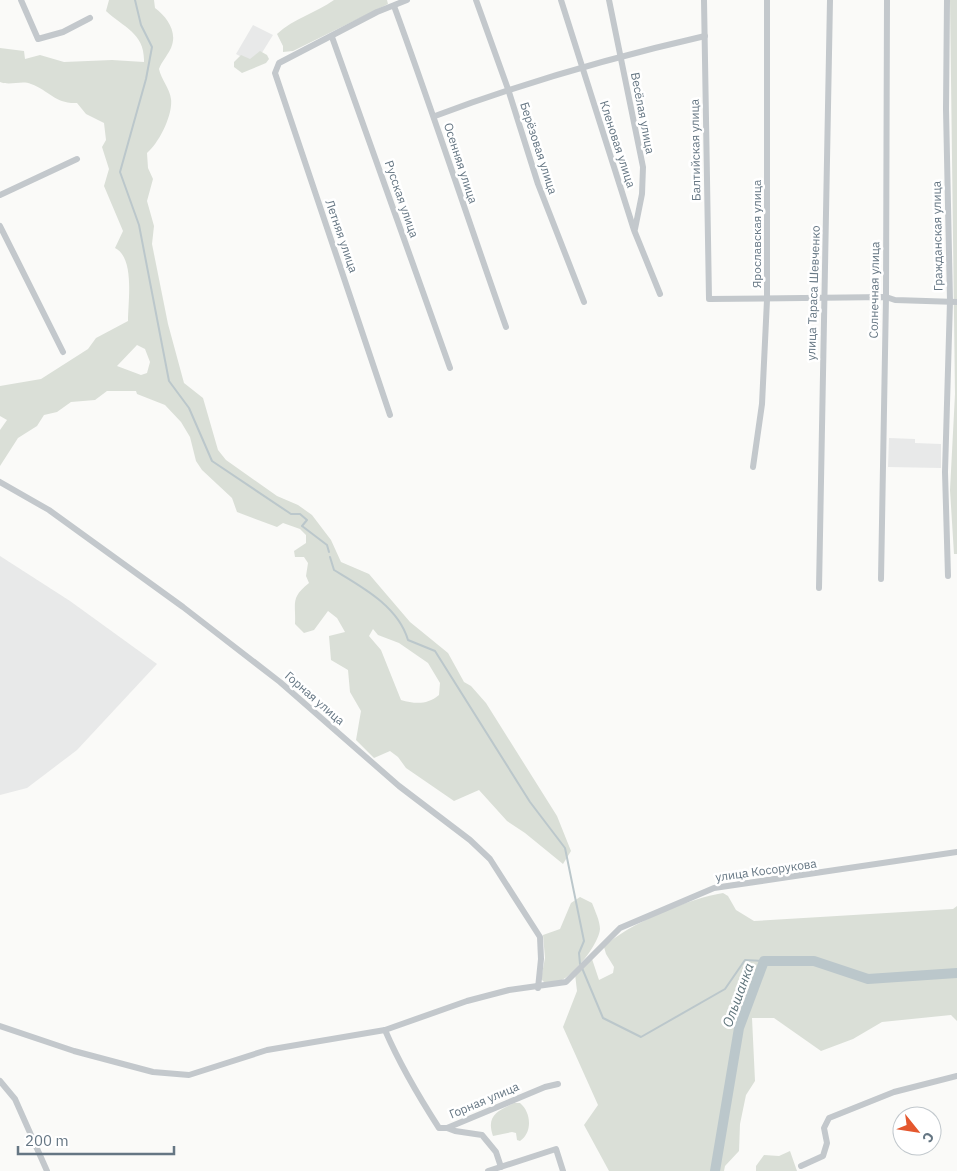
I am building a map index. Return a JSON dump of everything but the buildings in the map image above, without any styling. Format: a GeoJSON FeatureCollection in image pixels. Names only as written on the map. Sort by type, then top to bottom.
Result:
{"type":"FeatureCollection","features":[{"type":"Feature","properties":{"kind":"street"},"geometry":{"type":"LineString","coordinates":[[21,0],[38,39],[62,32],[90,18]]}},
{"type":"Feature","properties":{"kind":"street"},"geometry":{"type":"LineString","coordinates":[[332,37],[377,12],[407,0]]}},
{"type":"Feature","properties":{"kind":"street","name":"Берёзовая улица"},"geometry":{"type":"LineString","coordinates":[[476,0],[508,89],[538,184],[584,302]]}},
{"type":"Feature","properties":{"kind":"street","name":"Кленовая улица"},"geometry":{"type":"LineString","coordinates":[[561,0],[581,68],[634,230],[660,294]]}},
{"type":"Feature","properties":{"kind":"street","name":"Весёлая улица"},"geometry":{"type":"LineString","coordinates":[[609,0],[643,167],[642,194],[634,230]]}},
{"type":"Feature","properties":{"kind":"street","name":"Балтийская улица"},"geometry":{"type":"LineString","coordinates":[[704,0],[709,299],[767,300]]}},
{"type":"Feature","properties":{"kind":"street","name":"Ярославская улица"},"geometry":{"type":"LineString","coordinates":[[753,467],[762,404],[767,300],[767,0]]}},
{"type":"Feature","properties":{"kind":"street","name":"улица Тараса Шевченко"},"geometry":{"type":"LineString","coordinates":[[819,588],[830,0]]}},
{"type":"Feature","properties":{"kind":"street","name":"Солнечная улица"},"geometry":{"type":"LineString","coordinates":[[881,579],[886,297],[887,0]]}},
{"type":"Feature","properties":{"kind":"street","name":"Гражданская улица"},"geometry":{"type":"LineString","coordinates":[[948,0],[946,109],[953,301],[945,472],[948,576]]}},
{"type":"Feature","properties":{"kind":"street","name":"Осенняя улица"},"geometry":{"type":"LineString","coordinates":[[394,6],[435,116],[450,167],[506,327]]}},
{"type":"Feature","properties":{"kind":"street"},"geometry":{"type":"LineString","coordinates":[[435,116],[508,89],[620,56],[705,36]]}},
{"type":"Feature","properties":{"kind":"street","name":"Летняя улица"},"geometry":{"type":"LineString","coordinates":[[332,37],[279,63],[275,73],[390,416]]}},
{"type":"Feature","properties":{"kind":"street","name":"Русская улица"},"geometry":{"type":"LineString","coordinates":[[332,37],[450,368]]}},
{"type":"Feature","properties":{"kind":"street"},"geometry":{"type":"LineString","coordinates":[[0,195],[77,158]]}},
{"type":"Feature","properties":{"kind":"street"},"geometry":{"type":"LineString","coordinates":[[0,226],[63,352]]}},
{"type":"Feature","properties":{"kind":"street"},"geometry":{"type":"LineString","coordinates":[[767,300],[886,297],[895,300],[953,301]]}},
{"type":"Feature","properties":{"kind":"street","name":"Горная улица"},"geometry":{"type":"LineString","coordinates":[[0,482],[49,510],[183,607],[280,682],[399,786],[476,846],[500,873],[540,937],[541,959],[538,988]]}},
{"type":"Feature","properties":{"kind":"street","name":"улица Косорукова"},"geometry":{"type":"LineString","coordinates":[[0,1026],[74,1051],[153,1072],[189,1075],[267,1050],[386,1030],[467,1001],[509,990],[538,988],[566,982],[596,949],[620,928],[714,888],[957,852]]}},
{"type":"Feature","properties":{"kind":"street","name":"Горная улица"},"geometry":{"type":"LineString","coordinates":[[386,1030],[397,1057],[421,1101],[439,1128],[447,1128],[545,1087],[558,1084]]}},
{"type":"Feature","properties":{"kind":"street"},"geometry":{"type":"LineString","coordinates":[[801,1166],[822,1156],[827,1144],[824,1128],[829,1118],[894,1092],[957,1076]]}},
{"type":"Feature","properties":{"kind":"street"},"geometry":{"type":"LineString","coordinates":[[0,1081],[15,1099],[47,1171]]}},
{"type":"Feature","properties":{"kind":"street"},"geometry":{"type":"LineString","coordinates":[[447,1128],[482,1135],[496,1152],[501,1167]]}},
{"type":"Feature","properties":{"kind":"street"},"geometry":{"type":"LineString","coordinates":[[488,1171],[556,1149],[563,1171]]}},
{"type":"Feature","properties":{"kind":"shaded area"},"geometry":{"type":"Polygon","coordinates":[[[109,0],[154,0],[155,8],[167,20],[172,31],[173,42],[171,48],[159,69],[171,99],[170,113],[156,143],[147,153],[148,168],[153,179],[147,201],[154,226],[152,244],[168,324],[184,383],[203,398],[218,450],[226,460],[277,496],[298,505],[312,515],[331,540],[341,562],[369,574],[410,622],[448,653],[464,682],[471,686],[486,703],[557,816],[571,851],[563,864],[507,821],[479,790],[454,801],[406,768],[398,757],[390,751],[374,758],[356,740],[361,711],[350,692],[348,670],[331,660],[329,636],[345,632],[337,618],[328,611],[314,630],[304,633],[295,624],[296,597],[309,583],[306,576],[308,563],[304,557],[295,557],[294,551],[306,543],[306,535],[300,529],[283,523],[277,527],[237,512],[232,498],[202,470],[196,461],[190,437],[181,422],[165,405],[137,394],[136,391],[107,391],[95,400],[71,402],[57,412],[44,415],[37,426],[18,438],[0,466],[0,430],[7,420],[0,416],[0,386],[41,379],[88,349],[96,338],[128,321],[129,281],[125,261],[121,253],[115,248],[123,231],[104,186],[109,169],[102,147],[106,140],[104,123],[86,114],[77,103],[69,103],[58,99],[31,84],[0,82],[0,48],[24,51],[25,59],[40,55],[64,62],[112,60],[144,62],[141,44],[137,38],[106,11],[109,0]],[[137,345],[117,366],[141,375],[147,373],[150,362],[145,349],[137,345]],[[373,629],[369,636],[381,650],[401,700],[421,703],[430,701],[439,695],[440,683],[428,663],[399,643],[378,635],[373,629]]]}},
{"type":"Feature","properties":{"kind":"shaded area"},"geometry":{"type":"Polygon","coordinates":[[[334,0],[387,0],[388,4],[293,51],[283,52],[283,46],[277,34],[284,28],[334,0]]]}},
{"type":"Feature","properties":{"kind":"shaded area"},"geometry":{"type":"Polygon","coordinates":[[[950,0],[957,0],[957,554],[954,554],[950,490],[955,394],[950,0]]]}},
{"type":"Feature","properties":{"kind":"shaded area"},"geometry":{"type":"Polygon","coordinates":[[[253,25],[273,35],[255,64],[236,54],[253,25]]]}},
{"type":"Feature","properties":{"kind":"shaded area"},"geometry":{"type":"Polygon","coordinates":[[[260,51],[267,55],[269,59],[266,63],[242,73],[234,67],[234,62],[241,55],[250,59],[260,51]]]}},
{"type":"Feature","properties":{"kind":"shaded area"},"geometry":{"type":"Polygon","coordinates":[[[889,438],[915,439],[915,443],[941,444],[941,468],[888,467],[889,438]]]}},
{"type":"Feature","properties":{"kind":"shaded area"},"geometry":{"type":"Polygon","coordinates":[[[0,556],[70,601],[157,664],[77,750],[27,788],[0,795],[0,556]]]}},
{"type":"Feature","properties":{"kind":"shaded area"},"geometry":{"type":"Polygon","coordinates":[[[723,893],[728,896],[736,910],[754,921],[953,909],[957,906],[957,1021],[951,1015],[882,1022],[853,1039],[821,1051],[774,1018],[752,1018],[755,1081],[746,1095],[740,1124],[739,1151],[725,1166],[724,1171],[609,1171],[584,1125],[598,1105],[563,1027],[577,991],[575,974],[592,959],[599,980],[613,973],[614,967],[604,947],[614,938],[660,913],[694,900],[723,893]]]}},
{"type":"Feature","properties":{"kind":"shaded area"},"geometry":{"type":"Polygon","coordinates":[[[580,897],[592,903],[599,923],[599,935],[579,966],[566,978],[560,981],[544,982],[541,979],[545,958],[543,935],[560,929],[571,903],[580,897]]]}},
{"type":"Feature","properties":{"kind":"shaded area"},"geometry":{"type":"Polygon","coordinates":[[[514,1103],[520,1103],[526,1111],[529,1122],[527,1133],[520,1141],[517,1140],[516,1133],[512,1132],[493,1136],[491,1124],[494,1115],[514,1103]]]}},
{"type":"Feature","properties":{"kind":"shaded area"},"geometry":{"type":"Polygon","coordinates":[[[790,1151],[797,1171],[756,1171],[756,1166],[764,1155],[779,1156],[790,1151]]]}},
{"type":"Feature","properties":{"kind":"waterway"},"geometry":{"type":"LineString","coordinates":[[135,0],[141,25],[152,47],[146,79],[120,172],[139,225],[169,381],[189,408],[212,461],[291,514],[300,514],[307,520],[302,526],[327,545],[329,552]]}},
{"type":"Feature","properties":{"kind":"waterway"},"geometry":{"type":"LineString","coordinates":[[330,557],[334,570],[388,607],[403,628],[408,640],[435,651],[530,802],[565,848],[584,941],[579,953],[580,964]]}},
{"type":"Feature","properties":{"kind":"waterway"},"geometry":{"type":"LineString","coordinates":[[582,968],[603,1018],[641,1037],[725,989],[745,960],[764,961]]}},
{"type":"Feature","properties":{"kind":"waterway","name":"Ольшанка"},"geometry":{"type":"LineString","coordinates":[[715,1171],[739,1028],[764,961],[814,961],[868,979],[957,973]]}}]}
